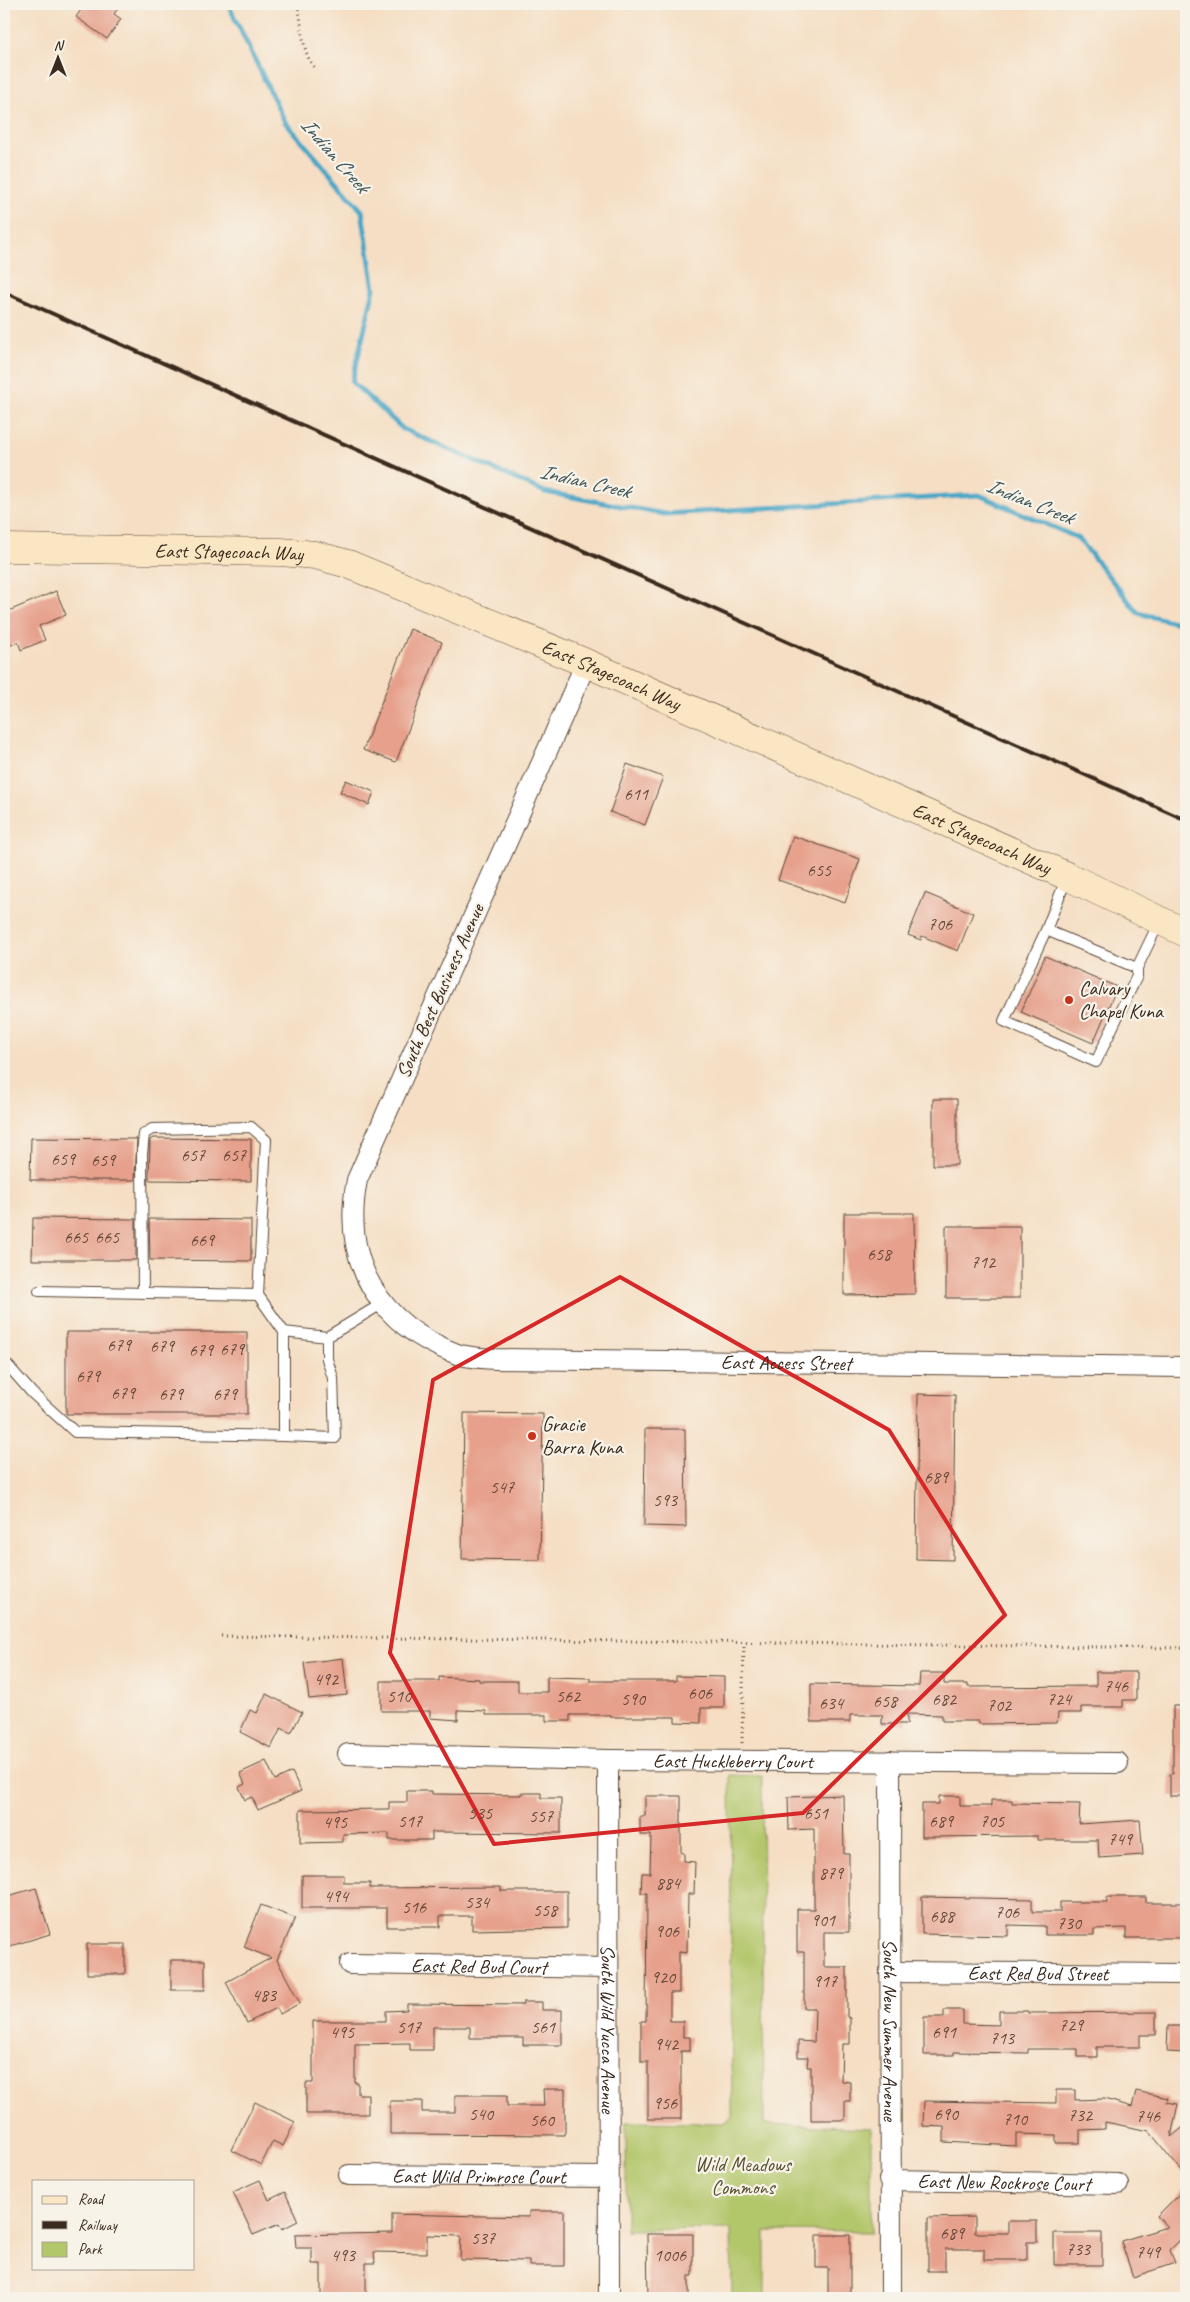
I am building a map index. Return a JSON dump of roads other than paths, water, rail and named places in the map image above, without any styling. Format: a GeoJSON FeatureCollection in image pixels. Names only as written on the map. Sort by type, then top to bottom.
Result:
{"type":"FeatureCollection","features":[{"type":"Feature","properties":{"kind":"street","name":"East Stagecoach Way"},"geometry":{"type":"LineString","coordinates":[[4,548],[281,552],[314,555],[348,564],[586,662],[1067,876],[1186,933]]}},
{"type":"Feature","properties":{"kind":"street","name":"South Best Business Avenue"},"geometry":{"type":"LineString","coordinates":[[397,1319],[382,1303],[367,1279],[355,1245],[352,1223],[353,1201],[357,1180],[586,662]]}},
{"type":"Feature","properties":{"kind":"street","name":"East Access Street"},"geometry":{"type":"LineString","coordinates":[[397,1319],[415,1332],[459,1355],[495,1359],[1186,1366]]}},
{"type":"Feature","properties":{"kind":"street","name":"East Huckleberry Court"},"geometry":{"type":"LineString","coordinates":[[348,1754],[608,1760],[1118,1763]]}},
{"type":"Feature","properties":{"kind":"street","name":"South Wild Yucca Avenue"},"geometry":{"type":"LineString","coordinates":[[608,1760],[609,2298]]}},
{"type":"Feature","properties":{"kind":"street","name":"South New Summer Avenue"},"geometry":{"type":"LineString","coordinates":[[890,1761],[890,2298]]}},
{"type":"Feature","properties":{"kind":"street","name":"East Red Bud Court"},"geometry":{"type":"LineString","coordinates":[[350,1964],[608,1968]]}},
{"type":"Feature","properties":{"kind":"street","name":"East Red Bud Street"},"geometry":{"type":"LineString","coordinates":[[890,1972],[1186,1974]]}},
{"type":"Feature","properties":{"kind":"street","name":"East Wild Primrose Court"},"geometry":{"type":"LineString","coordinates":[[349,2175],[608,2177]]}},
{"type":"Feature","properties":{"kind":"street","name":"East New Rockrose Court"},"geometry":{"type":"LineString","coordinates":[[889,2180],[1118,2184]]}},
{"type":"Feature","properties":{"kind":"lane"},"geometry":{"type":"LineString","coordinates":[[1067,876],[1046,930],[1004,1021],[1096,1062],[1137,976],[1137,968],[1160,920]]}},
{"type":"Feature","properties":{"kind":"lane"},"geometry":{"type":"LineString","coordinates":[[1046,930],[1137,968]]}},
{"type":"Feature","properties":{"kind":"lane"},"geometry":{"type":"LineString","coordinates":[[142,1293],[142,1154],[144,1134],[152,1128],[251,1127],[266,1140],[258,1295],[284,1332],[284,1436]]}},
{"type":"Feature","properties":{"kind":"lane"},"geometry":{"type":"LineString","coordinates":[[39,1291],[258,1295]]}},
{"type":"Feature","properties":{"kind":"lane"},"geometry":{"type":"LineString","coordinates":[[284,1332],[327,1336],[382,1303]]}},
{"type":"Feature","properties":{"kind":"lane"},"geometry":{"type":"LineString","coordinates":[[4,1361],[32,1394],[75,1432],[336,1438],[333,1378],[327,1359],[327,1336]]}},
{"type":"Feature","properties":{"kind":"waterway","name":"Indian Creek"},"geometry":{"type":"LineString","coordinates":[[228,4],[285,122],[362,211],[374,289],[352,382],[403,429],[545,492],[664,514],[979,495],[1078,538],[1138,613],[1186,625]]}},
{"type":"Feature","properties":{"kind":"railway"},"geometry":{"type":"LineString","coordinates":[[4,292],[1186,820]]}},
{"type":"Feature","properties":{"kind":"place","name":"Calvary Chapel Kuna"},"geometry":{"type":"Point","coordinates":[1069,1000]}},
{"type":"Feature","properties":{"kind":"place","name":"Gracie Barra Kuna"},"geometry":{"type":"Point","coordinates":[532,1436]}},
{"type":"Feature","properties":{"kind":"park label","name":"Wild Meadows Commons"},"geometry":{"type":"Point","coordinates":[743,2176]}}]}
